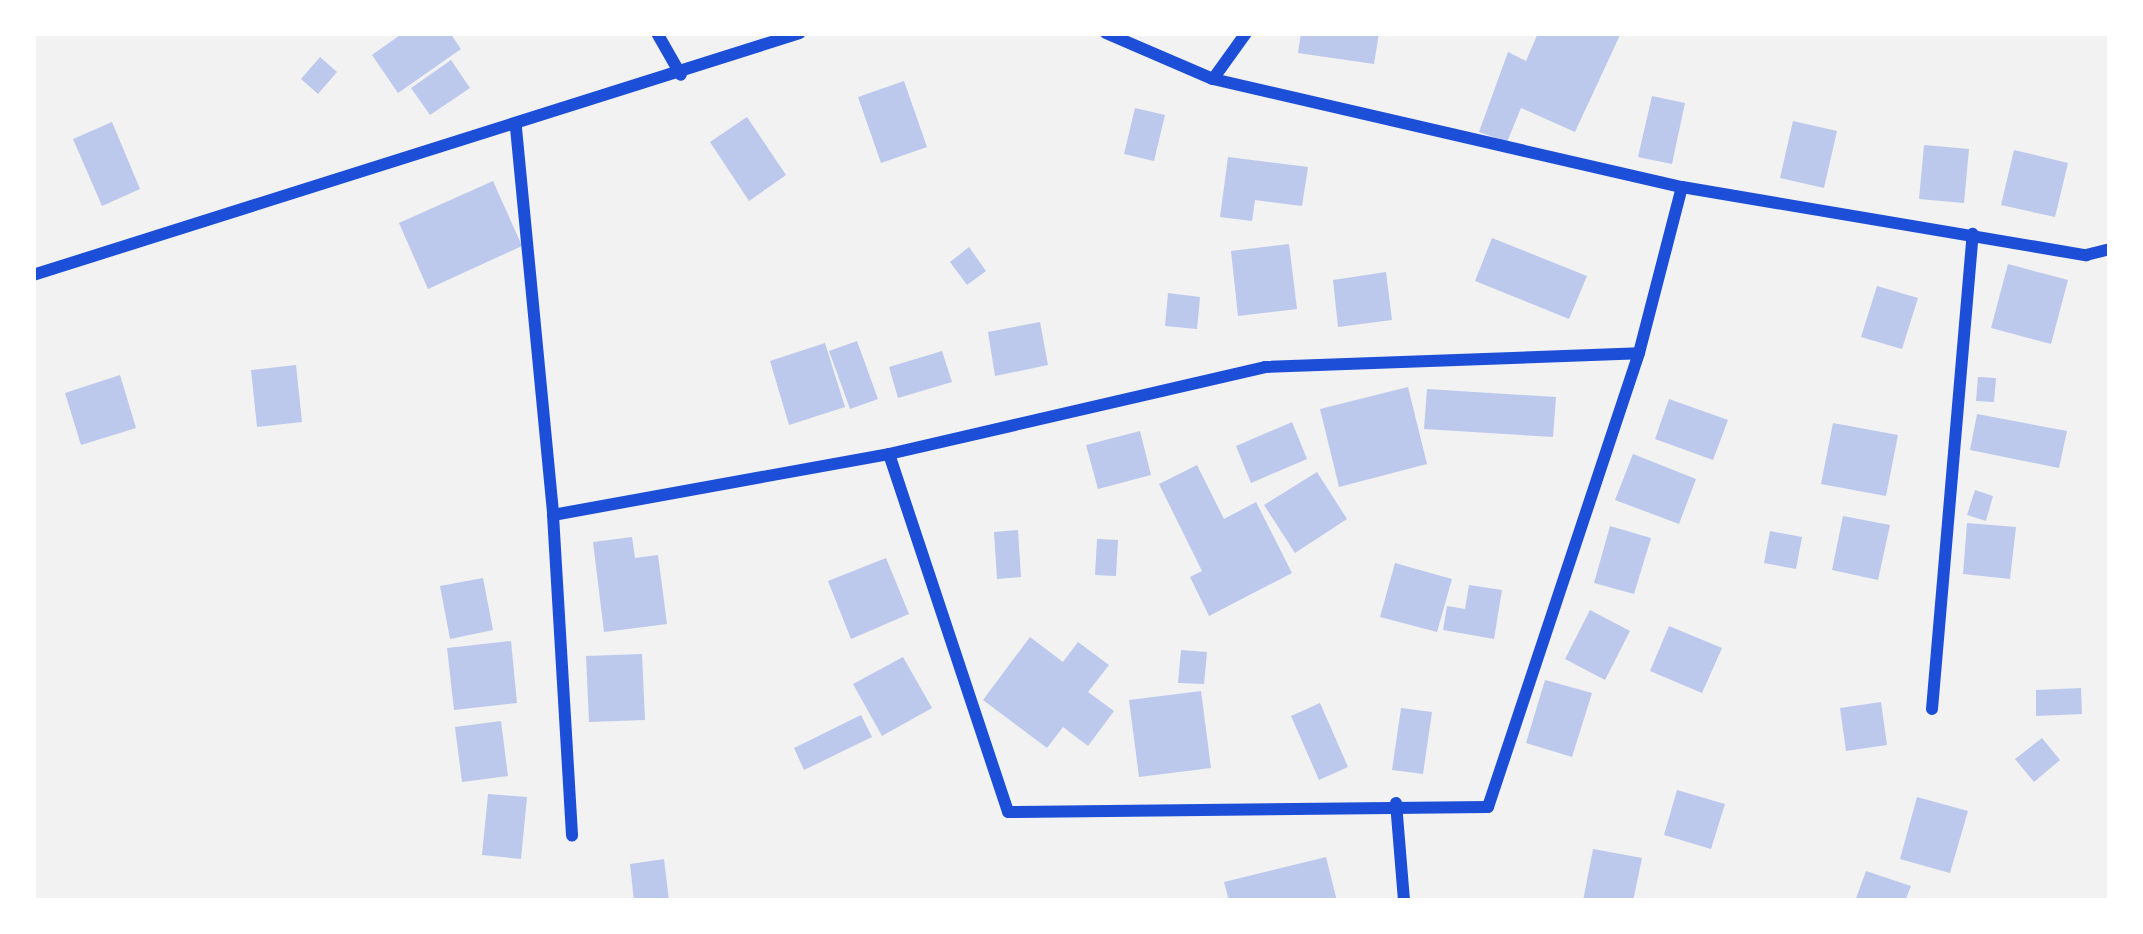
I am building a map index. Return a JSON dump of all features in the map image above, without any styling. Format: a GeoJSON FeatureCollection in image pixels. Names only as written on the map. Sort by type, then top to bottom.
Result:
{"type":"FeatureCollection","features":[{"type":"Feature","properties":{"kind":"street"},"geometry":{"type":"LineString","coordinates":[[657,33],[681,75]]}},
{"type":"Feature","properties":{"kind":"street"},"geometry":{"type":"LineString","coordinates":[[33,275],[516,128],[800,33]]}},
{"type":"Feature","properties":{"kind":"street"},"geometry":{"type":"LineString","coordinates":[[1106,33],[1213,79],[1682,187],[2086,255],[2110,249]]}},
{"type":"Feature","properties":{"kind":"street"},"geometry":{"type":"LineString","coordinates":[[1213,79],[1246,33]]}},
{"type":"Feature","properties":{"kind":"street"},"geometry":{"type":"LineString","coordinates":[[516,128],[554,515],[572,835]]}},
{"type":"Feature","properties":{"kind":"street"},"geometry":{"type":"LineString","coordinates":[[889,454],[1008,812],[1396,802],[1488,807],[1639,353],[1682,187]]}},
{"type":"Feature","properties":{"kind":"street"},"geometry":{"type":"LineString","coordinates":[[1932,709],[1973,235]]}},
{"type":"Feature","properties":{"kind":"street"},"geometry":{"type":"LineString","coordinates":[[554,515],[889,454],[1265,367],[1639,353]]}},
{"type":"Feature","properties":{"kind":"street"},"geometry":{"type":"LineString","coordinates":[[1396,802],[1404,901]]}},
{"type":"Feature","properties":{"kind":"building"},"geometry":{"type":"Polygon","coordinates":[[[403,33],[450,33],[461,49],[398,93],[372,55],[403,33]]]}},
{"type":"Feature","properties":{"kind":"building"},"geometry":{"type":"Polygon","coordinates":[[[1301,33],[1379,33],[1374,64],[1298,53],[1301,33]]]}},
{"type":"Feature","properties":{"kind":"building"},"geometry":{"type":"Polygon","coordinates":[[[1538,33],[1620,35],[1575,132],[1521,108],[1507,142],[1479,132],[1508,52],[1526,61],[1538,33]]]}},
{"type":"Feature","properties":{"kind":"building"},"geometry":{"type":"Polygon","coordinates":[[[320,57],[337,72],[318,94],[301,79],[320,57]]]}},
{"type":"Feature","properties":{"kind":"building"},"geometry":{"type":"Polygon","coordinates":[[[451,60],[470,88],[430,115],[411,88],[451,60]]]}},
{"type":"Feature","properties":{"kind":"building"},"geometry":{"type":"Polygon","coordinates":[[[904,81],[927,147],[881,163],[858,97],[904,81]]]}},
{"type":"Feature","properties":{"kind":"building"},"geometry":{"type":"Polygon","coordinates":[[[1652,96],[1685,103],[1672,164],[1638,157],[1652,96]]]}},
{"type":"Feature","properties":{"kind":"building"},"geometry":{"type":"Polygon","coordinates":[[[1135,108],[1165,115],[1154,161],[1124,154],[1135,108]]]}},
{"type":"Feature","properties":{"kind":"building"},"geometry":{"type":"Polygon","coordinates":[[[747,117],[786,175],[749,201],[710,142],[747,117]]]}},
{"type":"Feature","properties":{"kind":"building"},"geometry":{"type":"Polygon","coordinates":[[[1793,121],[1837,131],[1824,188],[1780,178],[1793,121]]]}},
{"type":"Feature","properties":{"kind":"building"},"geometry":{"type":"Polygon","coordinates":[[[112,122],[140,189],[102,206],[73,139],[112,122]]]}},
{"type":"Feature","properties":{"kind":"building"},"geometry":{"type":"Polygon","coordinates":[[[1924,145],[1969,149],[1964,203],[1919,199],[1924,145]]]}},
{"type":"Feature","properties":{"kind":"building"},"geometry":{"type":"Polygon","coordinates":[[[2014,150],[2068,163],[2055,217],[2001,205],[2014,150]]]}},
{"type":"Feature","properties":{"kind":"building"},"geometry":{"type":"Polygon","coordinates":[[[1228,157],[1308,167],[1302,206],[1255,200],[1252,221],[1220,217],[1228,157]]]}},
{"type":"Feature","properties":{"kind":"building"},"geometry":{"type":"Polygon","coordinates":[[[493,181],[522,246],[428,289],[399,223],[493,181]]]}},
{"type":"Feature","properties":{"kind":"building"},"geometry":{"type":"Polygon","coordinates":[[[1492,238],[1587,276],[1569,319],[1475,281],[1492,238]]]}},
{"type":"Feature","properties":{"kind":"building"},"geometry":{"type":"Polygon","coordinates":[[[1289,244],[1297,309],[1238,316],[1231,251],[1289,244]]]}},
{"type":"Feature","properties":{"kind":"building"},"geometry":{"type":"Polygon","coordinates":[[[969,247],[986,271],[967,285],[950,262],[969,247]]]}},
{"type":"Feature","properties":{"kind":"building"},"geometry":{"type":"Polygon","coordinates":[[[2008,264],[2068,280],[2051,344],[1991,328],[2008,264]]]}},
{"type":"Feature","properties":{"kind":"building"},"geometry":{"type":"Polygon","coordinates":[[[1386,272],[1392,320],[1338,327],[1333,280],[1386,272]]]}},
{"type":"Feature","properties":{"kind":"building"},"geometry":{"type":"Polygon","coordinates":[[[1877,286],[1918,298],[1902,349],[1861,337],[1877,286]]]}},
{"type":"Feature","properties":{"kind":"building"},"geometry":{"type":"Polygon","coordinates":[[[1168,293],[1200,297],[1197,329],[1165,326],[1168,293]]]}},
{"type":"Feature","properties":{"kind":"building"},"geometry":{"type":"Polygon","coordinates":[[[1040,322],[1048,365],[995,376],[988,332],[1040,322]]]}},
{"type":"Feature","properties":{"kind":"building"},"geometry":{"type":"Polygon","coordinates":[[[857,341],[878,399],[850,409],[829,351],[857,341]]]}},
{"type":"Feature","properties":{"kind":"building"},"geometry":{"type":"Polygon","coordinates":[[[825,343],[845,407],[789,425],[770,361],[825,343]]]}},
{"type":"Feature","properties":{"kind":"building"},"geometry":{"type":"Polygon","coordinates":[[[942,351],[952,382],[898,398],[889,367],[942,351]]]}},
{"type":"Feature","properties":{"kind":"building"},"geometry":{"type":"Polygon","coordinates":[[[296,365],[302,422],[257,427],[251,370],[296,365]]]}},
{"type":"Feature","properties":{"kind":"building"},"geometry":{"type":"Polygon","coordinates":[[[120,375],[136,428],[81,445],[65,393],[120,375]]]}},
{"type":"Feature","properties":{"kind":"building"},"geometry":{"type":"Polygon","coordinates":[[[1978,377],[1996,378],[1994,402],[1976,401],[1978,377]]]}},
{"type":"Feature","properties":{"kind":"building"},"geometry":{"type":"Polygon","coordinates":[[[1408,387],[1427,464],[1339,487],[1320,409],[1408,387]]]}},
{"type":"Feature","properties":{"kind":"building"},"geometry":{"type":"Polygon","coordinates":[[[1427,389],[1556,397],[1553,437],[1424,429],[1427,389]]]}},
{"type":"Feature","properties":{"kind":"building"},"geometry":{"type":"Polygon","coordinates":[[[1669,399],[1728,420],[1713,460],[1655,439],[1669,399]]]}},
{"type":"Feature","properties":{"kind":"building"},"geometry":{"type":"Polygon","coordinates":[[[1977,414],[2067,431],[2059,468],[1970,450],[1977,414]]]}},
{"type":"Feature","properties":{"kind":"building"},"geometry":{"type":"Polygon","coordinates":[[[1292,422],[1307,459],[1251,483],[1236,446],[1292,422]]]}},
{"type":"Feature","properties":{"kind":"building"},"geometry":{"type":"Polygon","coordinates":[[[1833,423],[1898,435],[1886,496],[1821,484],[1833,423]]]}},
{"type":"Feature","properties":{"kind":"building"},"geometry":{"type":"Polygon","coordinates":[[[1140,431],[1151,475],[1098,489],[1086,445],[1140,431]]]}},
{"type":"Feature","properties":{"kind":"building"},"geometry":{"type":"Polygon","coordinates":[[[1633,454],[1696,479],[1679,524],[1615,500],[1633,454]]]}},
{"type":"Feature","properties":{"kind":"building"},"geometry":{"type":"Polygon","coordinates":[[[1197,465],[1224,519],[1256,502],[1292,573],[1209,616],[1190,577],[1202,571],[1159,484],[1197,465]]]}},
{"type":"Feature","properties":{"kind":"building"},"geometry":{"type":"Polygon","coordinates":[[[1317,472],[1347,519],[1295,553],[1264,505],[1317,472]]]}},
{"type":"Feature","properties":{"kind":"building"},"geometry":{"type":"Polygon","coordinates":[[[1975,490],[1993,496],[1986,521],[1967,515],[1975,490]]]}},
{"type":"Feature","properties":{"kind":"building"},"geometry":{"type":"Polygon","coordinates":[[[1843,516],[1890,525],[1878,580],[1832,570],[1843,516]]]}},
{"type":"Feature","properties":{"kind":"building"},"geometry":{"type":"Polygon","coordinates":[[[1967,523],[2016,527],[2010,579],[1963,574],[1967,523]]]}},
{"type":"Feature","properties":{"kind":"building"},"geometry":{"type":"Polygon","coordinates":[[[1610,526],[1651,538],[1634,594],[1594,583],[1610,526]]]}},
{"type":"Feature","properties":{"kind":"building"},"geometry":{"type":"Polygon","coordinates":[[[1018,530],[1021,577],[997,579],[994,532],[1018,530]]]}},
{"type":"Feature","properties":{"kind":"building"},"geometry":{"type":"Polygon","coordinates":[[[1770,531],[1802,537],[1796,569],[1764,563],[1770,531]]]}},
{"type":"Feature","properties":{"kind":"building"},"geometry":{"type":"Polygon","coordinates":[[[632,537],[635,558],[658,555],[667,624],[604,632],[593,542],[632,537]]]}},
{"type":"Feature","properties":{"kind":"building"},"geometry":{"type":"Polygon","coordinates":[[[1097,539],[1118,540],[1116,576],[1095,575],[1097,539]]]}},
{"type":"Feature","properties":{"kind":"building"},"geometry":{"type":"Polygon","coordinates":[[[886,558],[909,614],[851,639],[828,581],[886,558]]]}},
{"type":"Feature","properties":{"kind":"building"},"geometry":{"type":"Polygon","coordinates":[[[1395,563],[1452,579],[1437,632],[1380,617],[1395,563]]]}},
{"type":"Feature","properties":{"kind":"building"},"geometry":{"type":"Polygon","coordinates":[[[483,578],[493,630],[450,639],[440,586],[483,578]]]}},
{"type":"Feature","properties":{"kind":"building"},"geometry":{"type":"Polygon","coordinates":[[[1469,585],[1502,590],[1494,639],[1443,630],[1447,606],[1465,609],[1469,585]]]}},
{"type":"Feature","properties":{"kind":"building"},"geometry":{"type":"Polygon","coordinates":[[[1590,610],[1630,631],[1605,680],[1565,659],[1590,610]]]}},
{"type":"Feature","properties":{"kind":"building"},"geometry":{"type":"Polygon","coordinates":[[[1669,626],[1722,648],[1702,693],[1650,671],[1669,626]]]}},
{"type":"Feature","properties":{"kind":"building"},"geometry":{"type":"Polygon","coordinates":[[[1030,637],[1063,662],[1078,642],[1109,665],[1088,692],[1114,711],[1088,746],[1063,727],[1047,748],[983,700],[1030,637]]]}},
{"type":"Feature","properties":{"kind":"building"},"geometry":{"type":"Polygon","coordinates":[[[511,641],[517,703],[454,710],[447,648],[511,641]]]}},
{"type":"Feature","properties":{"kind":"building"},"geometry":{"type":"Polygon","coordinates":[[[1181,650],[1207,652],[1204,684],[1178,683],[1181,650]]]}},
{"type":"Feature","properties":{"kind":"building"},"geometry":{"type":"Polygon","coordinates":[[[642,654],[645,720],[589,722],[586,656],[642,654]]]}},
{"type":"Feature","properties":{"kind":"building"},"geometry":{"type":"Polygon","coordinates":[[[903,657],[932,708],[882,736],[853,684],[903,657]]]}},
{"type":"Feature","properties":{"kind":"building"},"geometry":{"type":"Polygon","coordinates":[[[1545,680],[1592,693],[1572,757],[1526,743],[1545,680]]]}},
{"type":"Feature","properties":{"kind":"building"},"geometry":{"type":"Polygon","coordinates":[[[2081,688],[2082,714],[2036,716],[2036,690],[2081,688]]]}},
{"type":"Feature","properties":{"kind":"building"},"geometry":{"type":"Polygon","coordinates":[[[1201,691],[1211,768],[1139,777],[1129,700],[1201,691]]]}},
{"type":"Feature","properties":{"kind":"building"},"geometry":{"type":"Polygon","coordinates":[[[1881,702],[1887,745],[1846,751],[1840,708],[1881,702]]]}},
{"type":"Feature","properties":{"kind":"building"},"geometry":{"type":"Polygon","coordinates":[[[1320,703],[1348,767],[1319,780],[1291,716],[1320,703]]]}},
{"type":"Feature","properties":{"kind":"building"},"geometry":{"type":"Polygon","coordinates":[[[1401,708],[1432,712],[1423,774],[1392,770],[1401,708]]]}},
{"type":"Feature","properties":{"kind":"building"},"geometry":{"type":"Polygon","coordinates":[[[861,715],[872,737],[804,770],[794,748],[861,715]]]}},
{"type":"Feature","properties":{"kind":"building"},"geometry":{"type":"Polygon","coordinates":[[[501,721],[508,776],[462,782],[455,727],[501,721]]]}},
{"type":"Feature","properties":{"kind":"building"},"geometry":{"type":"Polygon","coordinates":[[[2042,738],[2060,760],[2034,782],[2015,759],[2042,738]]]}},
{"type":"Feature","properties":{"kind":"building"},"geometry":{"type":"Polygon","coordinates":[[[1677,790],[1725,804],[1711,849],[1664,835],[1677,790]]]}},
{"type":"Feature","properties":{"kind":"building"},"geometry":{"type":"Polygon","coordinates":[[[488,794],[527,797],[521,859],[482,855],[488,794]]]}},
{"type":"Feature","properties":{"kind":"building"},"geometry":{"type":"Polygon","coordinates":[[[1917,797],[1968,811],[1950,873],[1900,859],[1917,797]]]}},
{"type":"Feature","properties":{"kind":"building"},"geometry":{"type":"Polygon","coordinates":[[[1593,849],[1642,858],[1633,901],[1583,901],[1593,849]]]}},
{"type":"Feature","properties":{"kind":"building"},"geometry":{"type":"Polygon","coordinates":[[[1326,857],[1337,901],[1229,901],[1224,882],[1326,857]]]}},
{"type":"Feature","properties":{"kind":"building"},"geometry":{"type":"Polygon","coordinates":[[[664,859],[669,901],[634,901],[630,864],[664,859]]]}},
{"type":"Feature","properties":{"kind":"building"},"geometry":{"type":"Polygon","coordinates":[[[1866,871],[1911,886],[1905,901],[1855,901],[1866,871]]]}}]}
